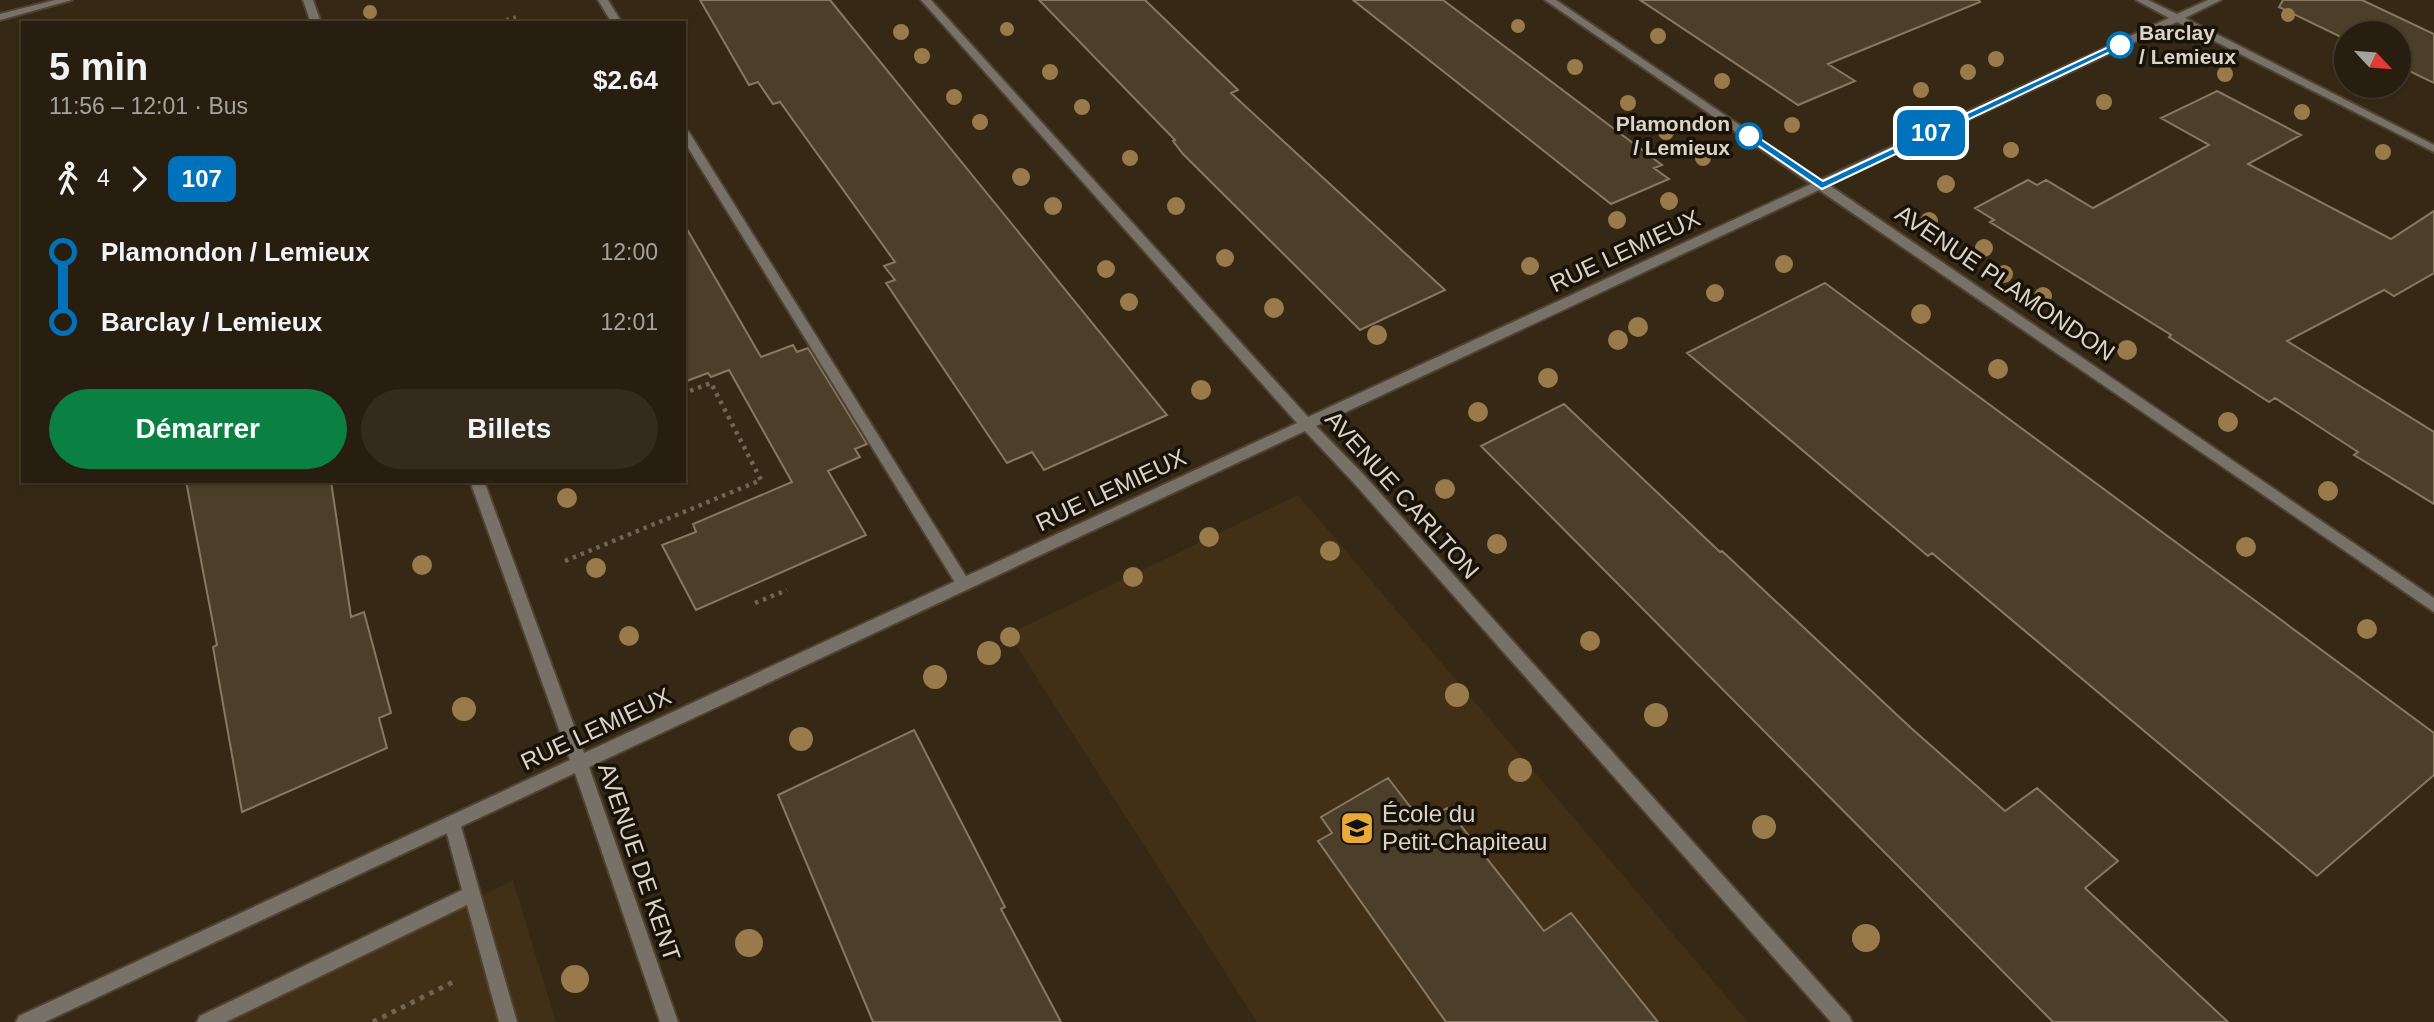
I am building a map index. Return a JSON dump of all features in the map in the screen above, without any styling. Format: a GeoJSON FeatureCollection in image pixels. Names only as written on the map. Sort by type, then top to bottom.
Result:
{"type":"FeatureCollection","features":[{"type":"Feature","properties":{"kind":"street"},"geometry":{"type":"LineString","coordinates":[[0,16],[67,0]]}},
{"type":"Feature","properties":{"kind":"street"},"geometry":{"type":"LineString","coordinates":[[308,0],[315,21]]}},
{"type":"Feature","properties":{"kind":"street"},"geometry":{"type":"LineString","coordinates":[[603,0],[616,21]]}},
{"type":"Feature","properties":{"kind":"street","name":"AVENUE CARLTON"},"geometry":{"type":"LineString","coordinates":[[926,0],[1307,425],[1358,478],[1843,1022]]}},
{"type":"Feature","properties":{"kind":"street","name":"AVENUE PLAMONDON"},"geometry":{"type":"LineString","coordinates":[[1550,0],[2434,606]]}},
{"type":"Feature","properties":{"kind":"street"},"geometry":{"type":"LineString","coordinates":[[2141,0],[2434,149]]}},
{"type":"Feature","properties":{"kind":"street","name":"RUE LEMIEUX"},"geometry":{"type":"LineString","coordinates":[[24,1022],[2216,0]]}},
{"type":"Feature","properties":{"kind":"street"},"geometry":{"type":"LineString","coordinates":[[686,135],[964,585]]}},
{"type":"Feature","properties":{"kind":"street","name":"AVENUE DE KENT"},"geometry":{"type":"LineString","coordinates":[[478,483],[669,1022]]}},
{"type":"Feature","properties":{"kind":"street"},"geometry":{"type":"LineString","coordinates":[[452,823],[508,1022]]}},
{"type":"Feature","properties":{"kind":"street"},"geometry":{"type":"LineString","coordinates":[[206,1022],[472,894]]}},
{"type":"Feature","properties":{"kind":"path"},"geometry":{"type":"LineString","coordinates":[[500,21],[516,16],[519,21]]}},
{"type":"Feature","properties":{"kind":"path"},"geometry":{"type":"LineString","coordinates":[[565,561],[761,480],[711,383],[686,392]]}},
{"type":"Feature","properties":{"kind":"path"},"geometry":{"type":"LineString","coordinates":[[755,603],[787,590]]}},
{"type":"Feature","properties":{"kind":"path"},"geometry":{"type":"LineString","coordinates":[[373,1022],[461,978]]}},
{"type":"Feature","properties":{"kind":"shaded area","name":"École du Petit-Chapiteau"},"geometry":{"type":"Polygon","coordinates":[[[1298,495],[1748,1022],[1257,1022],[1009,634],[1298,495]]]}},
{"type":"Feature","properties":{"kind":"shaded area"},"geometry":{"type":"Polygon","coordinates":[[[513,880],[556,1022],[223,1022],[513,880]]]}},
{"type":"Feature","properties":{"kind":"building"},"geometry":{"type":"Polygon","coordinates":[[[700,0],[830,0],[1167,415],[1044,470],[1032,452],[1007,463],[886,283],[895,280],[884,266],[895,262],[780,102],[773,104],[758,82],[749,85],[700,0]]]}},
{"type":"Feature","properties":{"kind":"building"},"geometry":{"type":"Polygon","coordinates":[[[1039,0],[1145,0],[1238,90],[1231,93],[1445,290],[1360,330],[1183,154],[1173,141],[1175,140],[1039,0]]]}},
{"type":"Feature","properties":{"kind":"building"},"geometry":{"type":"Polygon","coordinates":[[[1353,0],[1443,0],[1662,165],[1654,168],[1669,179],[1611,204],[1353,0]]]}},
{"type":"Feature","properties":{"kind":"building"},"geometry":{"type":"Polygon","coordinates":[[[1640,0],[1980,2],[1828,64],[1855,81],[1798,105],[1640,0]]]}},
{"type":"Feature","properties":{"kind":"building"},"geometry":{"type":"Polygon","coordinates":[[[2283,0],[2362,0],[2406,21],[2334,21],[2334,34],[2279,7],[2283,0]]]}},
{"type":"Feature","properties":{"kind":"building"},"geometry":{"type":"Polygon","coordinates":[[[2412,24],[2434,34],[2434,83],[2412,72],[2412,24]]]}},
{"type":"Feature","properties":{"kind":"building"},"geometry":{"type":"Polygon","coordinates":[[[2217,91],[2301,135],[2248,164],[2391,239],[2434,211],[2434,273],[2394,296],[2384,290],[2287,341],[2434,432],[2434,504],[2354,455],[2358,452],[2275,398],[2269,402],[2169,337],[2171,335],[1990,222],[1994,220],[1975,208],[2028,180],[2037,185],[2046,180],[2093,208],[2209,145],[2161,118],[2217,91]]]}},
{"type":"Feature","properties":{"kind":"building"},"geometry":{"type":"Polygon","coordinates":[[[686,227],[761,357],[793,345],[797,352],[808,348],[867,444],[855,449],[860,457],[828,471],[866,535],[696,610],[662,545],[696,532],[693,524],[792,482],[729,370],[711,377],[708,373],[686,381],[686,227]]]}},
{"type":"Feature","properties":{"kind":"building"},"geometry":{"type":"Polygon","coordinates":[[[1825,283],[2434,733],[2434,775],[2317,876],[1932,553],[1928,556],[1687,353],[1825,283]]]}},
{"type":"Feature","properties":{"kind":"building"},"geometry":{"type":"Polygon","coordinates":[[[1564,404],[1720,552],[2005,811],[2037,788],[2118,861],[2085,888],[2228,1022],[2053,1022],[1481,446],[1564,404]]]}},
{"type":"Feature","properties":{"kind":"building"},"geometry":{"type":"Polygon","coordinates":[[[186,483],[331,483],[351,617],[364,612],[391,713],[379,718],[387,748],[242,812],[213,647],[217,645],[186,483]]]}},
{"type":"Feature","properties":{"kind":"building"},"geometry":{"type":"Polygon","coordinates":[[[914,730],[1005,907],[1001,909],[1061,1022],[873,1022],[778,795],[914,730]]]}},
{"type":"Feature","properties":{"kind":"building"},"geometry":{"type":"Polygon","coordinates":[[[1388,778],[1422,822],[1447,808],[1544,931],[1571,913],[1658,1022],[1446,1022],[1318,841],[1332,833],[1321,817],[1388,778]]]}},
{"type":"Feature","properties":{"kind":"bus line","name":"107"},"geometry":{"type":"LineString","coordinates":[[1749,136],[1822,186],[2120,45]]}},
{"type":"Feature","properties":{"kind":"place","name":"Barclay / Lemieux"},"geometry":{"type":"Point","coordinates":[2120,45]}},
{"type":"Feature","properties":{"kind":"place","name":"Plamondon / Lemieux"},"geometry":{"type":"Point","coordinates":[1749,136]}},
{"type":"Feature","properties":{"kind":"place","name":"École du Petit-Chapiteau"},"geometry":{"type":"Point","coordinates":[1357,828]}}]}
